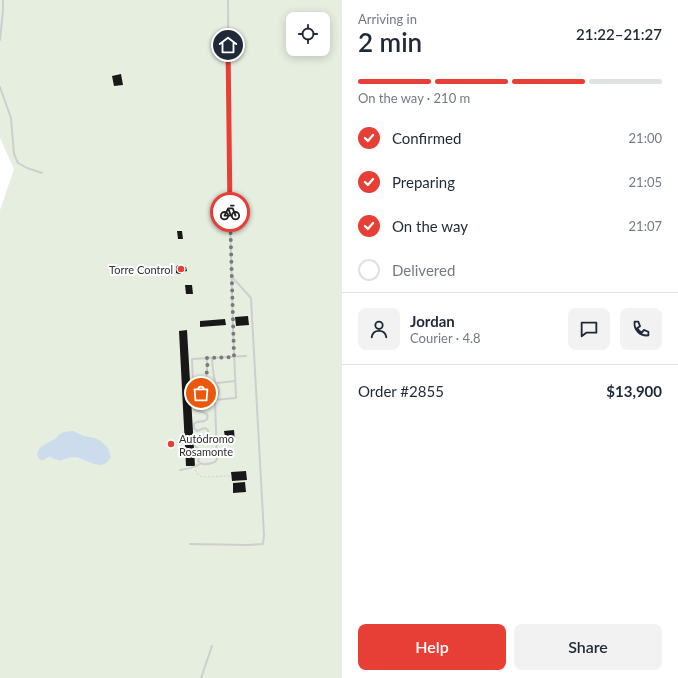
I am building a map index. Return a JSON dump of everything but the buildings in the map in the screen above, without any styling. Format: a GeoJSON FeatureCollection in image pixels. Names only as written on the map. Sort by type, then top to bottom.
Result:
{"type":"FeatureCollection","features":[{"type":"Feature","properties":{"kind":"lane"},"geometry":{"type":"LineString","coordinates":[[0,40],[3,0]]}},
{"type":"Feature","properties":{"kind":"lane"},"geometry":{"type":"LineString","coordinates":[[193,397],[198,400],[236,398],[229,181],[228,0]]}},
{"type":"Feature","properties":{"kind":"lane"},"geometry":{"type":"LineString","coordinates":[[0,87],[11,118],[14,154],[18,163],[27,168],[42,172]]}},
{"type":"Feature","properties":{"kind":"lane"},"geometry":{"type":"LineString","coordinates":[[190,544],[263,544],[264,535],[251,298],[231,276]]}},
{"type":"Feature","properties":{"kind":"lane"},"geometry":{"type":"LineString","coordinates":[[201,464],[198,459],[201,452],[195,446],[195,442],[198,439],[207,437],[208,430],[205,428],[197,431],[194,428],[194,424],[197,421],[206,420],[208,416],[195,410],[194,408],[192,359],[246,356]]}},
{"type":"Feature","properties":{"kind":"lane"},"geometry":{"type":"LineString","coordinates":[[207,358],[207,372],[201,393],[205,399],[209,400]]}},
{"type":"Feature","properties":{"kind":"lane"},"geometry":{"type":"LineString","coordinates":[[180,470],[201,464],[213,463],[217,459],[214,400],[218,396],[220,390],[216,383],[212,358]]}},
{"type":"Feature","properties":{"kind":"lane"},"geometry":{"type":"LineString","coordinates":[[193,383],[204,383],[209,381],[216,383],[235,381]]}},
{"type":"Feature","properties":{"kind":"lane"},"geometry":{"type":"LineString","coordinates":[[201,678],[212,646]]}},
{"type":"Feature","properties":{"kind":"path"},"geometry":{"type":"LineString","coordinates":[[192,466],[199,476],[232,476]]}},
{"type":"Feature","properties":{"kind":"shaded area","name":"Autódromo Rosamonte"},"geometry":{"type":"Polygon","coordinates":[[[0,0],[342,0],[342,678],[0,678],[0,210],[14,169],[0,138],[0,0]]]}},
{"type":"Feature","properties":{"kind":"water"},"geometry":{"type":"Polygon","coordinates":[[[73,431],[101,441],[108,448],[111,457],[108,461],[105,464],[97,465],[78,457],[60,460],[50,457],[41,460],[38,457],[37,454],[40,448],[56,439],[61,433],[73,431]]]}},
{"type":"Feature","properties":{"kind":"way so far"},"geometry":{"type":"LineString","coordinates":[[201,393],[202,386],[205,383],[206,378],[207,358],[234,357],[230,212]]}},
{"type":"Feature","properties":{"kind":"place","name":"Torre Control"},"geometry":{"type":"Point","coordinates":[181,269]}},
{"type":"Feature","properties":{"kind":"place","name":"Autódromo Rosamonte"},"geometry":{"type":"Point","coordinates":[171,444]}},
{"type":"Feature","properties":{"kind":"route"},"geometry":{"type":"LineString","coordinates":[[228,45],[230,212]]}}]}
